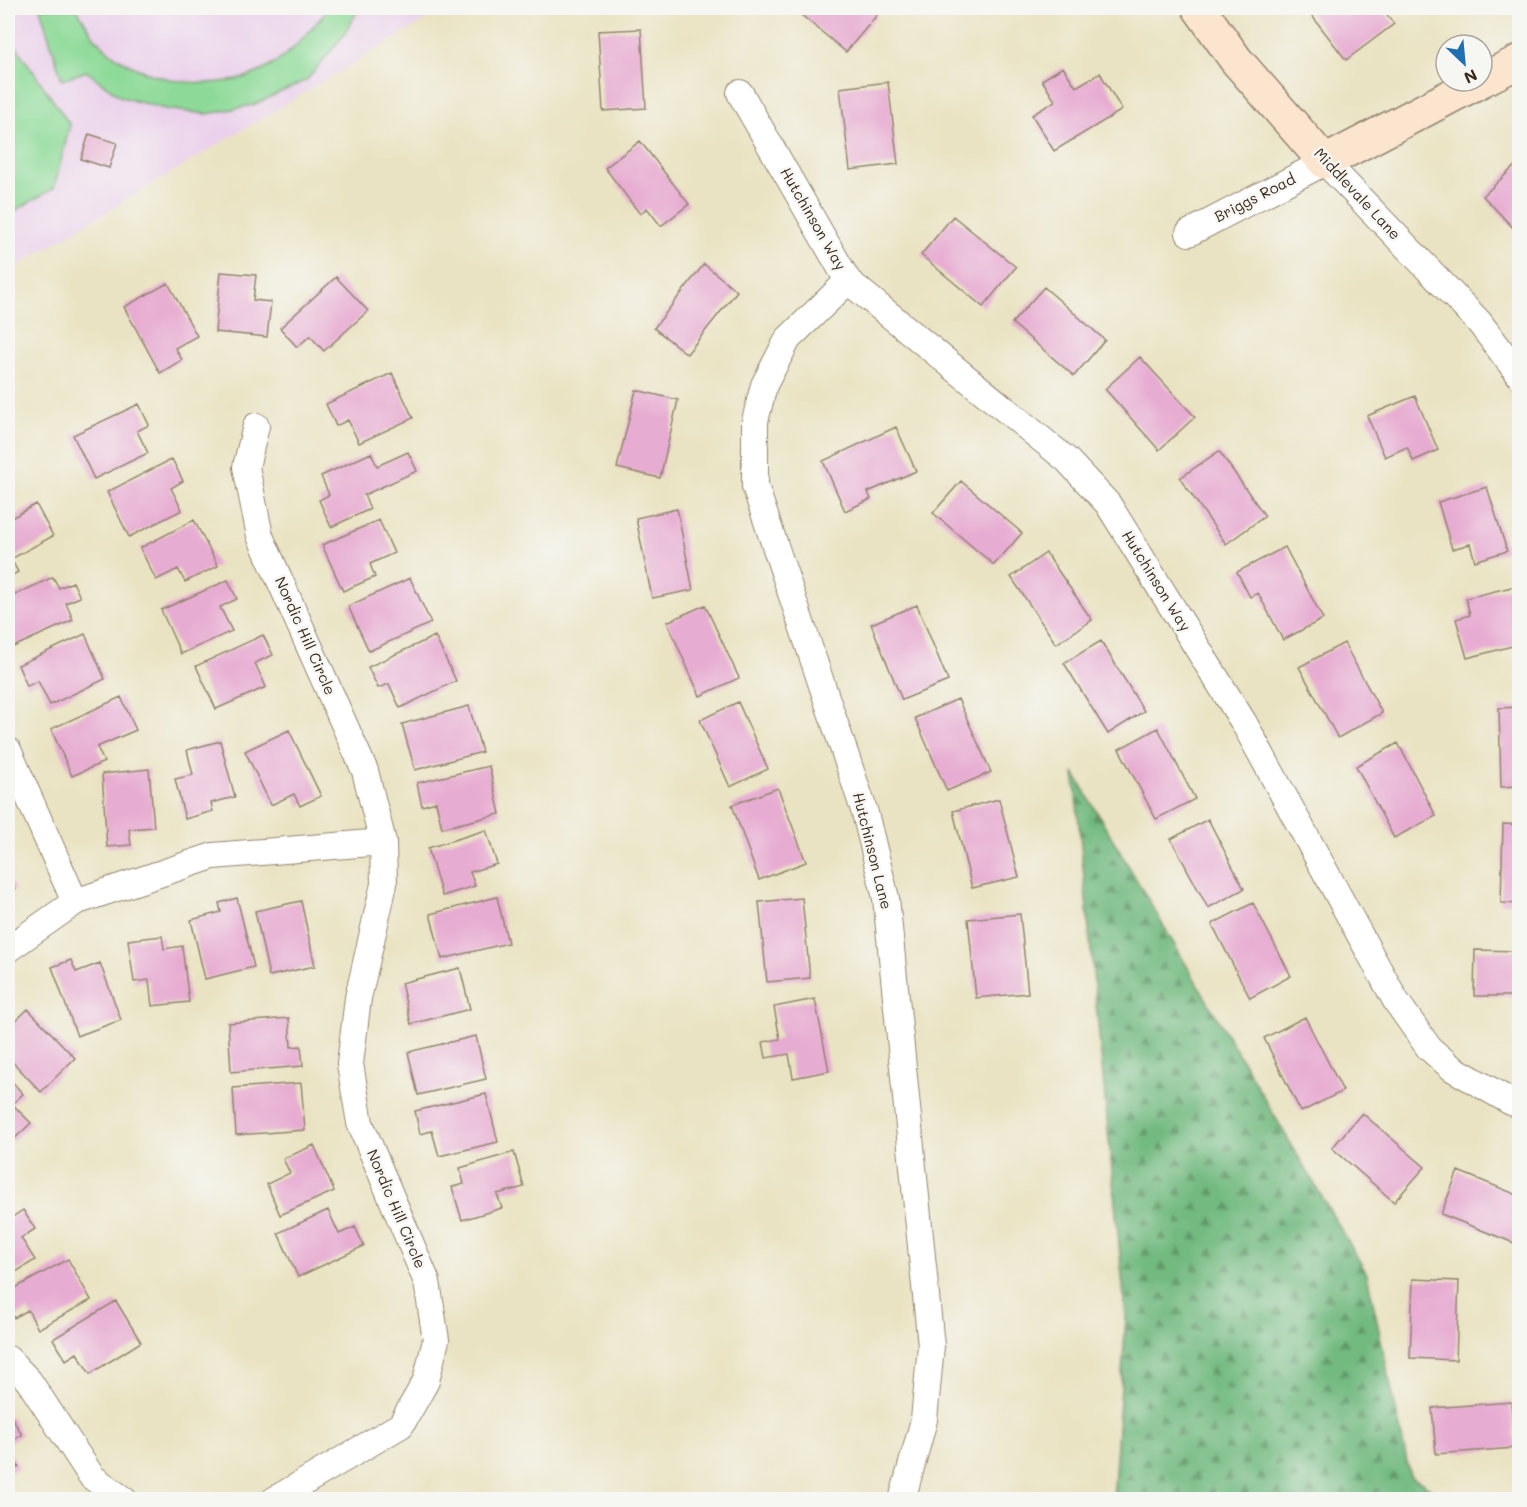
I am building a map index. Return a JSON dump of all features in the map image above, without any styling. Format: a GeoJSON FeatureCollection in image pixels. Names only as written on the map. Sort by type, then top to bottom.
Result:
{"type":"FeatureCollection","features":[{"type":"Feature","properties":{"kind":"street","name":"Middlevale Lane"},"geometry":{"type":"LineString","coordinates":[[1199,8],[1236,60],[1325,162],[1479,322],[1520,376]]}},
{"type":"Feature","properties":{"kind":"street","name":"Briggs Road"},"geometry":{"type":"LineString","coordinates":[[1494,74],[1520,61]]}},
{"type":"Feature","properties":{"kind":"street","name":"Hutchinson Way"},"geometry":{"type":"LineString","coordinates":[[740,93],[848,281],[1067,460],[1108,504],[1244,723],[1396,1001],[1429,1048],[1452,1068],[1520,1105]]}},
{"type":"Feature","properties":{"kind":"street","name":"Briggs Road"},"geometry":{"type":"LineString","coordinates":[[1189,233],[1458,93]]}},
{"type":"Feature","properties":{"kind":"street","name":"Hutchinson Lane"},"geometry":{"type":"LineString","coordinates":[[848,281],[788,339],[764,385],[755,421],[755,486],[865,813],[886,898],[931,1346],[924,1420],[902,1500]]}},
{"type":"Feature","properties":{"kind":"street","name":"Nordic Hill Circle"},"geometry":{"type":"LineString","coordinates":[[256,426],[246,467],[260,536],[365,771],[383,842],[384,884],[358,998],[350,1064],[360,1123],[427,1282],[436,1340],[426,1381],[401,1425],[274,1500]]}},
{"type":"Feature","properties":{"kind":"street"},"geometry":{"type":"LineString","coordinates":[[8,750],[75,902]]}},
{"type":"Feature","properties":{"kind":"street"},"geometry":{"type":"LineString","coordinates":[[8,949],[75,902],[213,856],[383,842]]}},
{"type":"Feature","properties":{"kind":"street"},"geometry":{"type":"LineString","coordinates":[[8,1359],[29,1381],[92,1477],[124,1500]]}},
{"type":"Feature","properties":{"kind":"shaded area"},"geometry":{"type":"Polygon","coordinates":[[[8,8],[445,8],[8,271],[8,8]]]}},
{"type":"Feature","properties":{"kind":"green space"},"geometry":{"type":"Polygon","coordinates":[[[40,8],[76,8],[99,42],[135,68],[180,81],[204,83],[249,76],[269,67],[299,42],[327,8],[359,8],[344,35],[307,80],[253,105],[207,114],[165,109],[121,97],[86,71],[62,80],[40,8]]]}},
{"type":"Feature","properties":{"kind":"green space"},"geometry":{"type":"Polygon","coordinates":[[[8,35],[70,125],[54,188],[8,215],[8,35]]]}},
{"type":"Feature","properties":{"kind":"green space"},"geometry":{"type":"Polygon","coordinates":[[[1074,773],[1367,1274],[1410,1476],[1448,1499],[1113,1499],[1126,1318],[1074,773]]]}},
{"type":"Feature","properties":{"kind":"building"},"geometry":{"type":"Polygon","coordinates":[[[793,8],[868,8],[877,15],[846,52],[793,8]]]}},
{"type":"Feature","properties":{"kind":"building"},"geometry":{"type":"Polygon","coordinates":[[[1306,8],[1382,8],[1394,24],[1346,60],[1306,8]]]}},
{"type":"Feature","properties":{"kind":"building"},"geometry":{"type":"Polygon","coordinates":[[[641,29],[646,108],[603,111],[598,31],[641,29]]]}},
{"type":"Feature","properties":{"kind":"building"},"geometry":{"type":"Polygon","coordinates":[[[1063,67],[1076,87],[1100,73],[1122,110],[1054,151],[1032,115],[1055,101],[1042,80],[1063,67]]]}},
{"type":"Feature","properties":{"kind":"building"},"geometry":{"type":"Polygon","coordinates":[[[888,82],[898,164],[850,170],[840,88],[888,82]]]}},
{"type":"Feature","properties":{"kind":"building"},"geometry":{"type":"Polygon","coordinates":[[[89,134],[117,143],[109,168],[81,159],[89,134]]]}},
{"type":"Feature","properties":{"kind":"building"},"geometry":{"type":"Polygon","coordinates":[[[640,141],[689,204],[661,226],[647,208],[640,214],[605,168],[640,141]]]}},
{"type":"Feature","properties":{"kind":"building"},"geometry":{"type":"Polygon","coordinates":[[[1520,161],[1520,235],[1483,196],[1520,161]]]}},
{"type":"Feature","properties":{"kind":"building"},"geometry":{"type":"Polygon","coordinates":[[[953,216],[1016,267],[983,307],[921,255],[953,216]]]}},
{"type":"Feature","properties":{"kind":"building"},"geometry":{"type":"Polygon","coordinates":[[[704,264],[737,291],[687,354],[654,328],[704,264]]]}},
{"type":"Feature","properties":{"kind":"building"},"geometry":{"type":"Polygon","coordinates":[[[221,272],[256,275],[253,300],[271,302],[267,337],[215,332],[221,272]]]}},
{"type":"Feature","properties":{"kind":"building"},"geometry":{"type":"Polygon","coordinates":[[[336,277],[368,311],[324,351],[310,336],[297,347],[280,328],[336,277]]]}},
{"type":"Feature","properties":{"kind":"building"},"geometry":{"type":"Polygon","coordinates":[[[168,283],[197,336],[175,348],[182,360],[160,373],[124,307],[168,283]]]}},
{"type":"Feature","properties":{"kind":"building"},"geometry":{"type":"Polygon","coordinates":[[[1044,287],[1105,340],[1074,376],[1012,323],[1044,287]]]}},
{"type":"Feature","properties":{"kind":"building"},"geometry":{"type":"Polygon","coordinates":[[[1140,357],[1195,417],[1159,450],[1105,389],[1140,357]]]}},
{"type":"Feature","properties":{"kind":"building"},"geometry":{"type":"Polygon","coordinates":[[[392,373],[413,418],[359,443],[348,420],[336,426],[326,404],[392,373]]]}},
{"type":"Feature","properties":{"kind":"building"},"geometry":{"type":"Polygon","coordinates":[[[636,390],[678,400],[660,478],[617,468],[636,390]]]}},
{"type":"Feature","properties":{"kind":"building"},"geometry":{"type":"Polygon","coordinates":[[[1415,396],[1438,450],[1413,461],[1407,447],[1385,457],[1367,416],[1415,396]]]}},
{"type":"Feature","properties":{"kind":"building"},"geometry":{"type":"Polygon","coordinates":[[[139,404],[149,425],[137,431],[148,453],[94,479],[73,435],[139,404]]]}},
{"type":"Feature","properties":{"kind":"building"},"geometry":{"type":"Polygon","coordinates":[[[896,427],[916,471],[868,492],[871,499],[845,511],[823,461],[896,427]]]}},
{"type":"Feature","properties":{"kind":"building"},"geometry":{"type":"Polygon","coordinates":[[[1219,451],[1265,516],[1226,544],[1180,478],[1219,451]]]}},
{"type":"Feature","properties":{"kind":"building"},"geometry":{"type":"Polygon","coordinates":[[[408,452],[417,471],[364,495],[370,509],[331,527],[319,500],[329,495],[321,476],[371,453],[377,466],[408,452]]]}},
{"type":"Feature","properties":{"kind":"building"},"geometry":{"type":"Polygon","coordinates":[[[172,459],[183,481],[171,488],[182,510],[129,537],[107,492],[172,459]]]}},
{"type":"Feature","properties":{"kind":"building"},"geometry":{"type":"Polygon","coordinates":[[[961,481],[1022,533],[994,565],[933,513],[961,481]]]}},
{"type":"Feature","properties":{"kind":"building"},"geometry":{"type":"Polygon","coordinates":[[[1487,487],[1507,551],[1475,561],[1470,544],[1452,549],[1438,502],[1487,487]]]}},
{"type":"Feature","properties":{"kind":"building"},"geometry":{"type":"Polygon","coordinates":[[[36,504],[53,536],[11,559],[18,572],[8,578],[8,520],[36,504]]]}},
{"type":"Feature","properties":{"kind":"building"},"geometry":{"type":"Polygon","coordinates":[[[677,509],[693,590],[652,598],[636,518],[677,509]]]}},
{"type":"Feature","properties":{"kind":"building"},"geometry":{"type":"Polygon","coordinates":[[[194,520],[218,566],[185,582],[178,569],[156,580],[140,548],[194,520]]]}},
{"type":"Feature","properties":{"kind":"building"},"geometry":{"type":"Polygon","coordinates":[[[379,520],[394,553],[370,564],[375,577],[343,591],[322,545],[379,520]]]}},
{"type":"Feature","properties":{"kind":"building"},"geometry":{"type":"Polygon","coordinates":[[[1285,547],[1323,619],[1283,640],[1258,593],[1250,597],[1237,572],[1285,547]]]}},
{"type":"Feature","properties":{"kind":"building"},"geometry":{"type":"Polygon","coordinates":[[[1046,553],[1092,620],[1056,644],[1011,577],[1046,553]]]}},
{"type":"Feature","properties":{"kind":"building"},"geometry":{"type":"Polygon","coordinates":[[[53,577],[59,588],[73,582],[80,597],[66,603],[73,620],[11,648],[8,640],[8,598],[53,577]]]}},
{"type":"Feature","properties":{"kind":"building"},"geometry":{"type":"Polygon","coordinates":[[[410,578],[431,623],[369,651],[348,606],[410,578]]]}},
{"type":"Feature","properties":{"kind":"building"},"geometry":{"type":"Polygon","coordinates":[[[228,580],[237,599],[220,607],[232,631],[181,654],[161,610],[228,580]]]}},
{"type":"Feature","properties":{"kind":"building"},"geometry":{"type":"Polygon","coordinates":[[[1520,585],[1520,644],[1467,658],[1456,619],[1470,615],[1466,598],[1520,585]]]}},
{"type":"Feature","properties":{"kind":"building"},"geometry":{"type":"Polygon","coordinates":[[[705,605],[739,678],[700,696],[667,622],[705,605]]]}},
{"type":"Feature","properties":{"kind":"building"},"geometry":{"type":"Polygon","coordinates":[[[917,605],[948,681],[902,700],[871,624],[917,605]]]}},
{"type":"Feature","properties":{"kind":"building"},"geometry":{"type":"Polygon","coordinates":[[[85,634],[105,679],[50,705],[38,681],[27,686],[18,665],[85,634]]]}},
{"type":"Feature","properties":{"kind":"building"},"geometry":{"type":"Polygon","coordinates":[[[263,635],[273,655],[255,663],[266,687],[216,709],[196,666],[263,635]]]}},
{"type":"Feature","properties":{"kind":"building"},"geometry":{"type":"Polygon","coordinates":[[[435,636],[456,681],[400,708],[389,684],[378,688],[368,667],[435,636]]]}},
{"type":"Feature","properties":{"kind":"building"},"geometry":{"type":"Polygon","coordinates":[[[1101,641],[1144,711],[1108,734],[1064,663],[1101,641]]]}},
{"type":"Feature","properties":{"kind":"building"},"geometry":{"type":"Polygon","coordinates":[[[1344,643],[1382,713],[1338,738],[1299,667],[1344,643]]]}},
{"type":"Feature","properties":{"kind":"building"},"geometry":{"type":"Polygon","coordinates":[[[121,697],[136,730],[97,747],[104,762],[72,776],[51,729],[121,697]]]}},
{"type":"Feature","properties":{"kind":"building"},"geometry":{"type":"Polygon","coordinates":[[[958,699],[991,772],[947,791],[915,718],[958,699]]]}},
{"type":"Feature","properties":{"kind":"building"},"geometry":{"type":"Polygon","coordinates":[[[738,702],[768,769],[730,787],[700,720],[738,702]]]}},
{"type":"Feature","properties":{"kind":"building"},"geometry":{"type":"Polygon","coordinates":[[[469,706],[482,752],[415,770],[402,724],[469,706]]]}},
{"type":"Feature","properties":{"kind":"building"},"geometry":{"type":"Polygon","coordinates":[[[1520,707],[1520,786],[1501,787],[1499,708],[1520,707]]]}},
{"type":"Feature","properties":{"kind":"building"},"geometry":{"type":"Polygon","coordinates":[[[1158,728],[1195,799],[1156,819],[1119,749],[1158,728]]]}},
{"type":"Feature","properties":{"kind":"building"},"geometry":{"type":"Polygon","coordinates":[[[289,730],[321,796],[300,806],[294,794],[271,805],[245,751],[289,730]]]}},
{"type":"Feature","properties":{"kind":"building"},"geometry":{"type":"Polygon","coordinates":[[[220,741],[235,797],[211,803],[213,811],[185,819],[175,779],[193,775],[187,750],[220,741]]]}},
{"type":"Feature","properties":{"kind":"building"},"geometry":{"type":"Polygon","coordinates":[[[1398,743],[1436,816],[1394,838],[1356,766],[1398,743]]]}},
{"type":"Feature","properties":{"kind":"building"},"geometry":{"type":"Polygon","coordinates":[[[489,766],[500,814],[442,828],[436,802],[422,806],[417,783],[489,766]]]}},
{"type":"Feature","properties":{"kind":"building"},"geometry":{"type":"Polygon","coordinates":[[[149,769],[154,827],[129,829],[131,845],[107,847],[102,774],[149,769]]]}},
{"type":"Feature","properties":{"kind":"building"},"geometry":{"type":"Polygon","coordinates":[[[778,788],[806,862],[759,880],[732,805],[778,788]]]}},
{"type":"Feature","properties":{"kind":"building"},"geometry":{"type":"Polygon","coordinates":[[[999,799],[1019,877],[972,888],[953,811],[999,799]]]}},
{"type":"Feature","properties":{"kind":"building"},"geometry":{"type":"Polygon","coordinates":[[[1208,819],[1244,889],[1208,908],[1171,839],[1208,819]]]}},
{"type":"Feature","properties":{"kind":"building"},"geometry":{"type":"Polygon","coordinates":[[[1503,824],[1520,825],[1520,904],[1501,903],[1503,824]]]}},
{"type":"Feature","properties":{"kind":"building"},"geometry":{"type":"Polygon","coordinates":[[[486,830],[497,864],[470,872],[475,886],[442,896],[428,848],[486,830]]]}},
{"type":"Feature","properties":{"kind":"building"},"geometry":{"type":"Polygon","coordinates":[[[8,878],[15,889],[8,893],[8,878]]]}},
{"type":"Feature","properties":{"kind":"building"},"geometry":{"type":"Polygon","coordinates":[[[497,897],[508,943],[442,959],[430,914],[497,897]]]}},
{"type":"Feature","properties":{"kind":"building"},"geometry":{"type":"Polygon","coordinates":[[[237,898],[254,967],[205,979],[191,920],[221,912],[219,903],[237,898]]]}},
{"type":"Feature","properties":{"kind":"building"},"geometry":{"type":"Polygon","coordinates":[[[802,898],[810,978],[767,982],[759,902],[802,898]]]}},
{"type":"Feature","properties":{"kind":"building"},"geometry":{"type":"Polygon","coordinates":[[[301,901],[315,966],[269,976],[255,911],[301,901]]]}},
{"type":"Feature","properties":{"kind":"building"},"geometry":{"type":"Polygon","coordinates":[[[1253,903],[1291,976],[1250,998],[1212,924],[1253,903]]]}},
{"type":"Feature","properties":{"kind":"building"},"geometry":{"type":"Polygon","coordinates":[[[1020,914],[1028,993],[976,998],[968,919],[1020,914]]]}},
{"type":"Feature","properties":{"kind":"building"},"geometry":{"type":"Polygon","coordinates":[[[162,936],[164,949],[182,946],[189,1002],[152,1006],[149,980],[134,982],[128,940],[162,936]]]}},
{"type":"Feature","properties":{"kind":"building"},"geometry":{"type":"Polygon","coordinates":[[[1475,950],[1520,951],[1520,996],[1474,996],[1475,950]]]}},
{"type":"Feature","properties":{"kind":"building"},"geometry":{"type":"Polygon","coordinates":[[[71,960],[76,972],[100,963],[121,1020],[77,1036],[52,967],[71,960]]]}},
{"type":"Feature","properties":{"kind":"building"},"geometry":{"type":"Polygon","coordinates":[[[460,968],[470,1009],[411,1024],[401,983],[460,968]]]}},
{"type":"Feature","properties":{"kind":"building"},"geometry":{"type":"Polygon","coordinates":[[[815,999],[829,1071],[793,1078],[789,1054],[766,1058],[763,1042],[780,1039],[774,1007],[815,999]]]}},
{"type":"Feature","properties":{"kind":"building"},"geometry":{"type":"Polygon","coordinates":[[[28,1009],[75,1058],[41,1092],[8,1057],[8,1028],[28,1009]]]}},
{"type":"Feature","properties":{"kind":"building"},"geometry":{"type":"Polygon","coordinates":[[[1305,1017],[1343,1091],[1301,1112],[1264,1038],[1305,1017]]]}},
{"type":"Feature","properties":{"kind":"building"},"geometry":{"type":"Polygon","coordinates":[[[289,1018],[291,1047],[301,1046],[303,1066],[231,1072],[228,1023],[289,1018]]]}},
{"type":"Feature","properties":{"kind":"building"},"geometry":{"type":"Polygon","coordinates":[[[476,1036],[486,1079],[418,1095],[408,1052],[476,1036]]]}},
{"type":"Feature","properties":{"kind":"building"},"geometry":{"type":"Polygon","coordinates":[[[8,1077],[23,1094],[12,1104],[31,1123],[8,1145],[8,1077]]]}},
{"type":"Feature","properties":{"kind":"building"},"geometry":{"type":"Polygon","coordinates":[[[301,1083],[305,1130],[236,1135],[233,1088],[301,1083]]]}},
{"type":"Feature","properties":{"kind":"building"},"geometry":{"type":"Polygon","coordinates":[[[486,1094],[498,1142],[439,1156],[432,1131],[420,1134],[415,1111],[486,1094]]]}},
{"type":"Feature","properties":{"kind":"building"},"geometry":{"type":"Polygon","coordinates":[[[1362,1113],[1425,1167],[1394,1202],[1332,1148],[1362,1113]]]}},
{"type":"Feature","properties":{"kind":"building"},"geometry":{"type":"Polygon","coordinates":[[[314,1145],[334,1191],[280,1215],[267,1184],[290,1173],[283,1159],[314,1145]]]}},
{"type":"Feature","properties":{"kind":"building"},"geometry":{"type":"Polygon","coordinates":[[[514,1152],[524,1187],[497,1194],[502,1208],[462,1220],[452,1187],[464,1184],[460,1168],[514,1152]]]}},
{"type":"Feature","properties":{"kind":"building"},"geometry":{"type":"Polygon","coordinates":[[[1458,1171],[1520,1196],[1520,1230],[1514,1243],[1441,1214],[1458,1171]]]}},
{"type":"Feature","properties":{"kind":"building"},"geometry":{"type":"Polygon","coordinates":[[[23,1210],[35,1229],[21,1238],[35,1260],[8,1277],[8,1220],[23,1210]]]}},
{"type":"Feature","properties":{"kind":"building"},"geometry":{"type":"Polygon","coordinates":[[[328,1210],[339,1234],[355,1227],[364,1246],[298,1277],[278,1233],[328,1210]]]}},
{"type":"Feature","properties":{"kind":"building"},"geometry":{"type":"Polygon","coordinates":[[[68,1259],[91,1300],[38,1329],[28,1310],[14,1318],[8,1305],[8,1292],[68,1259]]]}},
{"type":"Feature","properties":{"kind":"building"},"geometry":{"type":"Polygon","coordinates":[[[1413,1279],[1459,1281],[1456,1360],[1410,1358],[1413,1279]]]}},
{"type":"Feature","properties":{"kind":"building"},"geometry":{"type":"Polygon","coordinates":[[[116,1301],[141,1342],[90,1374],[77,1353],[66,1360],[53,1339],[116,1301]]]}},
{"type":"Feature","properties":{"kind":"building"},"geometry":{"type":"Polygon","coordinates":[[[1511,1402],[1515,1448],[1436,1454],[1432,1408],[1511,1402]]]}},
{"type":"Feature","properties":{"kind":"building"},"geometry":{"type":"Polygon","coordinates":[[[11,1416],[22,1435],[8,1443],[8,1418],[11,1416]]]}},
{"type":"Feature","properties":{"kind":"building"},"geometry":{"type":"Polygon","coordinates":[[[8,1447],[19,1467],[8,1474],[8,1447]]]}}]}
